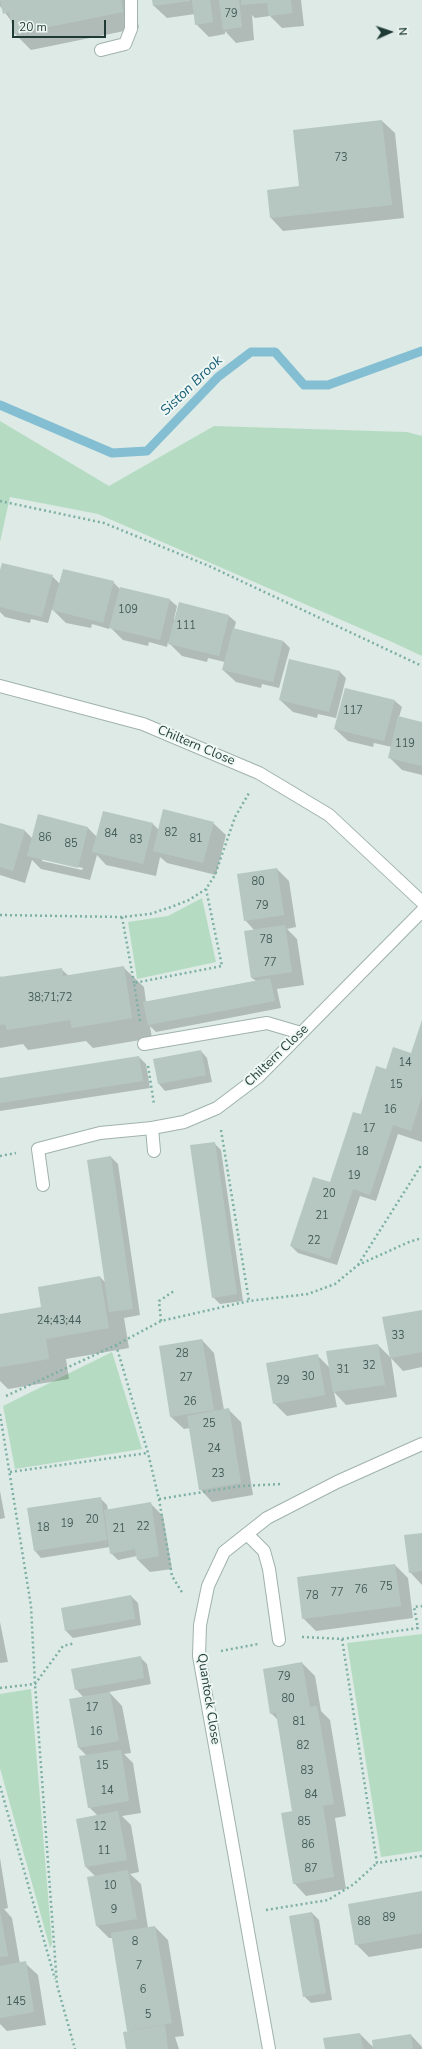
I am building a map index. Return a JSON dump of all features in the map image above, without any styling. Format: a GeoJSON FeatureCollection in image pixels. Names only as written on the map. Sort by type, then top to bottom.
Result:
{"type":"FeatureCollection","features":[{"type":"Feature","properties":{"kind":"street"},"geometry":{"type":"LineString","coordinates":[[101,50],[125,44],[131,29],[132,0]]}},
{"type":"Feature","properties":{"kind":"street","name":"Chiltern Close"},"geometry":{"type":"LineString","coordinates":[[0,686],[144,724],[258,773],[329,815],[422,902]]}},
{"type":"Feature","properties":{"kind":"street","name":"Chiltern Close"},"geometry":{"type":"LineString","coordinates":[[43,1185],[38,1149],[100,1134],[152,1128],[184,1122],[218,1108],[258,1077],[422,911]]}},
{"type":"Feature","properties":{"kind":"street"},"geometry":{"type":"LineString","coordinates":[[144,1044],[267,1023],[301,1033]]}},
{"type":"Feature","properties":{"kind":"street"},"geometry":{"type":"LineString","coordinates":[[152,1128],[154,1151]]}},
{"type":"Feature","properties":{"kind":"street","name":"Quantock Close"},"geometry":{"type":"LineString","coordinates":[[269,2049],[199,1656],[200,1625],[208,1586],[224,1552],[267,1518],[337,1482],[422,1444]]}},
{"type":"Feature","properties":{"kind":"street"},"geometry":{"type":"LineString","coordinates":[[247,1534],[264,1551],[269,1569],[279,1640]]}},
{"type":"Feature","properties":{"kind":"path"},"geometry":{"type":"LineString","coordinates":[[0,501],[104,524],[210,566],[422,666]]}},
{"type":"Feature","properties":{"kind":"path"},"geometry":{"type":"LineString","coordinates":[[0,916],[122,917],[150,914],[171,908],[206,889],[215,875],[235,817],[258,773]]}},
{"type":"Feature","properties":{"kind":"path"},"geometry":{"type":"LineString","coordinates":[[134,983],[222,966],[206,889]]}},
{"type":"Feature","properties":{"kind":"path"},"geometry":{"type":"LineString","coordinates":[[122,917],[155,1106],[152,1128]]}},
{"type":"Feature","properties":{"kind":"path"},"geometry":{"type":"LineString","coordinates":[[218,1108],[249,1301]]}},
{"type":"Feature","properties":{"kind":"path"},"geometry":{"type":"LineString","coordinates":[[358,1265],[422,1164]]}},
{"type":"Feature","properties":{"kind":"path"},"geometry":{"type":"LineString","coordinates":[[6,1396],[116,1345],[161,1321],[249,1301],[308,1294],[336,1284],[358,1265],[409,1242],[422,1238]]}},
{"type":"Feature","properties":{"kind":"path"},"geometry":{"type":"LineString","coordinates":[[161,1321],[159,1301],[174,1291]]}},
{"type":"Feature","properties":{"kind":"path"},"geometry":{"type":"LineString","coordinates":[[116,1345],[148,1453],[159,1499],[172,1576],[200,1625]]}},
{"type":"Feature","properties":{"kind":"path"},"geometry":{"type":"LineString","coordinates":[[0,1414],[31,1606],[35,1684],[57,1985]]}},
{"type":"Feature","properties":{"kind":"path"},"geometry":{"type":"LineString","coordinates":[[10,1472],[148,1453]]}},
{"type":"Feature","properties":{"kind":"path"},"geometry":{"type":"LineString","coordinates":[[159,1499],[241,1486],[285,1484]]}},
{"type":"Feature","properties":{"kind":"path"},"geometry":{"type":"LineString","coordinates":[[199,1656],[295,1637],[342,1639],[418,1628],[414,1607],[422,1606]]}},
{"type":"Feature","properties":{"kind":"path"},"geometry":{"type":"LineString","coordinates":[[342,1639],[377,1863]]}},
{"type":"Feature","properties":{"kind":"path"},"geometry":{"type":"LineString","coordinates":[[0,1688],[35,1684],[63,1646],[75,1643]]}},
{"type":"Feature","properties":{"kind":"path"},"geometry":{"type":"LineString","coordinates":[[0,1786],[75,2049]]}},
{"type":"Feature","properties":{"kind":"path"},"geometry":{"type":"LineString","coordinates":[[244,1913],[328,1900],[354,1884],[377,1863],[422,1856]]}},
{"type":"Feature","properties":{"kind":"green space"},"geometry":{"type":"Polygon","coordinates":[[[0,421],[109,486],[214,426],[407,432],[422,436],[422,656],[98,514],[10,497],[0,542],[0,421]]]}},
{"type":"Feature","properties":{"kind":"green space"},"geometry":{"type":"Polygon","coordinates":[[[202,898],[216,962],[137,979],[128,922],[168,916],[202,898]]]}},
{"type":"Feature","properties":{"kind":"green space"},"geometry":{"type":"Polygon","coordinates":[[[112,1352],[142,1449],[15,1469],[3,1406],[112,1352]]]}},
{"type":"Feature","properties":{"kind":"green space"},"geometry":{"type":"Polygon","coordinates":[[[422,1634],[422,1851],[381,1857],[347,1643],[422,1634]]]}},
{"type":"Feature","properties":{"kind":"green space"},"geometry":{"type":"Polygon","coordinates":[[[31,1689],[52,1944],[50,1948],[0,1768],[0,1694],[31,1689]]]}},
{"type":"Feature","properties":{"kind":"building"},"geometry":{"type":"Polygon","coordinates":[[[0,0],[121,0],[123,12],[14,34],[9,12],[3,14],[0,0]]]}},
{"type":"Feature","properties":{"kind":"building"},"geometry":{"type":"Polygon","coordinates":[[[152,0],[190,0],[190,1],[153,6],[152,0]]]}},
{"type":"Feature","properties":{"kind":"building"},"geometry":{"type":"Polygon","coordinates":[[[192,0],[210,0],[213,22],[195,25],[192,0]]]}},
{"type":"Feature","properties":{"kind":"building"},"geometry":{"type":"Polygon","coordinates":[[[219,0],[239,0],[242,27],[223,30],[219,0]]]}},
{"type":"Feature","properties":{"kind":"building"},"geometry":{"type":"Polygon","coordinates":[[[241,0],[291,0],[292,13],[269,16],[267,3],[241,5],[241,0]]]}},
{"type":"Feature","properties":{"kind":"building"},"geometry":{"type":"Polygon","coordinates":[[[382,120],[392,205],[270,218],[267,190],[299,186],[293,130],[382,120]]]}},
{"type":"Feature","properties":{"kind":"building"},"geometry":{"type":"Polygon","coordinates":[[[2,563],[53,575],[42,617],[0,607],[0,570],[2,563]]]}},
{"type":"Feature","properties":{"kind":"building"},"geometry":{"type":"Polygon","coordinates":[[[63,569],[114,581],[103,623],[52,610],[63,569]]]}},
{"type":"Feature","properties":{"kind":"building"},"geometry":{"type":"Polygon","coordinates":[[[120,587],[170,599],[160,640],[109,628],[120,587]]]}},
{"type":"Feature","properties":{"kind":"building"},"geometry":{"type":"Polygon","coordinates":[[[179,602],[229,615],[219,656],[168,644],[179,602]]]}},
{"type":"Feature","properties":{"kind":"building"},"geometry":{"type":"Polygon","coordinates":[[[233,628],[283,641],[273,682],[222,670],[233,628]]]}},
{"type":"Feature","properties":{"kind":"building"},"geometry":{"type":"Polygon","coordinates":[[[289,659],[340,671],[329,712],[279,700],[289,659]]]}},
{"type":"Feature","properties":{"kind":"building"},"geometry":{"type":"Polygon","coordinates":[[[345,688],[395,700],[384,741],[334,729],[345,688]]]}},
{"type":"Feature","properties":{"kind":"building"},"geometry":{"type":"Polygon","coordinates":[[[398,716],[422,722],[422,766],[388,758],[398,716]]]}},
{"type":"Feature","properties":{"kind":"building"},"geometry":{"type":"Polygon","coordinates":[[[163,809],[214,822],[203,863],[153,851],[163,809]]]}},
{"type":"Feature","properties":{"kind":"building"},"geometry":{"type":"Polygon","coordinates":[[[103,811],[153,823],[143,864],[92,852],[103,811]]]}},
{"type":"Feature","properties":{"kind":"building"},"geometry":{"type":"Polygon","coordinates":[[[38,814],[88,827],[78,868],[27,856],[38,814]]]}},
{"type":"Feature","properties":{"kind":"building"},"geometry":{"type":"Polygon","coordinates":[[[0,823],[25,830],[13,871],[0,867],[0,823]]]}},
{"type":"Feature","properties":{"kind":"building"},"geometry":{"type":"Polygon","coordinates":[[[277,868],[284,915],[244,921],[237,874],[277,868]]]}},
{"type":"Feature","properties":{"kind":"building"},"geometry":{"type":"Polygon","coordinates":[[[285,925],[292,972],[251,978],[244,931],[285,925]]]}},
{"type":"Feature","properties":{"kind":"building"},"geometry":{"type":"Polygon","coordinates":[[[124,966],[132,1018],[72,1028],[70,1020],[7,1030],[5,1024],[0,1025],[0,977],[62,968],[63,976],[124,966]]]}},
{"type":"Feature","properties":{"kind":"building"},"geometry":{"type":"Polygon","coordinates":[[[270,978],[275,1001],[148,1025],[143,1002],[270,978]]]}},
{"type":"Feature","properties":{"kind":"building"},"geometry":{"type":"Polygon","coordinates":[[[422,1020],[422,1096],[411,1131],[393,1125],[370,1195],[353,1189],[330,1259],[290,1246],[313,1177],[330,1182],[353,1112],[361,1114],[376,1066],[386,1069],[393,1047],[411,1053],[422,1020]]]}},
{"type":"Feature","properties":{"kind":"building"},"geometry":{"type":"Polygon","coordinates":[[[201,1050],[206,1075],[158,1084],[153,1059],[201,1050]]]}},
{"type":"Feature","properties":{"kind":"building"},"geometry":{"type":"Polygon","coordinates":[[[139,1056],[143,1081],[0,1103],[0,1078],[139,1056]]]}},
{"type":"Feature","properties":{"kind":"building"},"geometry":{"type":"Polygon","coordinates":[[[215,1142],[237,1294],[212,1298],[190,1145],[215,1142]]]}},
{"type":"Feature","properties":{"kind":"building"},"geometry":{"type":"Polygon","coordinates":[[[111,1156],[133,1309],[109,1312],[87,1160],[111,1156]]]}},
{"type":"Feature","properties":{"kind":"building"},"geometry":{"type":"Polygon","coordinates":[[[100,1276],[109,1328],[46,1339],[49,1359],[0,1367],[0,1314],[41,1307],[38,1287],[100,1276]]]}},
{"type":"Feature","properties":{"kind":"building"},"geometry":{"type":"Polygon","coordinates":[[[422,1310],[422,1352],[390,1358],[382,1317],[422,1310]]]}},
{"type":"Feature","properties":{"kind":"building"},"geometry":{"type":"Polygon","coordinates":[[[202,1339],[214,1410],[170,1417],[159,1346],[202,1339]]]}},
{"type":"Feature","properties":{"kind":"building"},"geometry":{"type":"Polygon","coordinates":[[[378,1344],[385,1385],[333,1392],[326,1351],[378,1344]]]}},
{"type":"Feature","properties":{"kind":"building"},"geometry":{"type":"Polygon","coordinates":[[[318,1354],[325,1395],[273,1404],[266,1363],[318,1354]]]}},
{"type":"Feature","properties":{"kind":"building"},"geometry":{"type":"Polygon","coordinates":[[[229,1408],[241,1483],[199,1490],[187,1416],[229,1408]]]}},
{"type":"Feature","properties":{"kind":"building"},"geometry":{"type":"Polygon","coordinates":[[[101,1497],[107,1540],[34,1551],[27,1508],[101,1497]]]}},
{"type":"Feature","properties":{"kind":"building"},"geometry":{"type":"Polygon","coordinates":[[[151,1502],[159,1556],[137,1560],[135,1549],[110,1554],[104,1510],[151,1502]]]}},
{"type":"Feature","properties":{"kind":"building"},"geometry":{"type":"Polygon","coordinates":[[[422,1533],[422,1571],[409,1573],[404,1535],[422,1533]]]}},
{"type":"Feature","properties":{"kind":"building"},"geometry":{"type":"Polygon","coordinates":[[[395,1564],[401,1606],[302,1619],[297,1577],[395,1564]]]}},
{"type":"Feature","properties":{"kind":"building"},"geometry":{"type":"Polygon","coordinates":[[[131,1595],[135,1619],[65,1631],[61,1608],[131,1595]]]}},
{"type":"Feature","properties":{"kind":"building"},"geometry":{"type":"Polygon","coordinates":[[[141,1656],[144,1678],[75,1690],[71,1669],[141,1656]]]}},
{"type":"Feature","properties":{"kind":"building"},"geometry":{"type":"Polygon","coordinates":[[[302,1662],[310,1707],[317,1706],[334,1804],[292,1811],[276,1713],[270,1714],[263,1669],[302,1662]]]}},
{"type":"Feature","properties":{"kind":"building"},"geometry":{"type":"Polygon","coordinates":[[[110,1692],[119,1741],[78,1748],[69,1699],[110,1692]]]}},
{"type":"Feature","properties":{"kind":"building"},"geometry":{"type":"Polygon","coordinates":[[[121,1750],[129,1801],[88,1808],[79,1756],[121,1750]]]}},
{"type":"Feature","properties":{"kind":"building"},"geometry":{"type":"Polygon","coordinates":[[[323,1806],[334,1877],[293,1884],[281,1813],[323,1806]]]}},
{"type":"Feature","properties":{"kind":"building"},"geometry":{"type":"Polygon","coordinates":[[[118,1811],[127,1860],[85,1867],[76,1819],[118,1811]]]}},
{"type":"Feature","properties":{"kind":"building"},"geometry":{"type":"Polygon","coordinates":[[[128,1870],[137,1919],[96,1926],[87,1877],[128,1870]]]}},
{"type":"Feature","properties":{"kind":"building"},"geometry":{"type":"Polygon","coordinates":[[[422,1891],[422,1933],[355,1945],[348,1904],[422,1891]]]}},
{"type":"Feature","properties":{"kind":"building"},"geometry":{"type":"Polygon","coordinates":[[[0,1911],[8,1956],[0,1957],[0,1911]]]}},
{"type":"Feature","properties":{"kind":"building"},"geometry":{"type":"Polygon","coordinates":[[[312,1912],[326,1993],[303,1997],[289,1916],[312,1912]]]}},
{"type":"Feature","properties":{"kind":"building"},"geometry":{"type":"Polygon","coordinates":[[[155,1926],[172,2023],[127,2031],[111,1933],[155,1926]]]}},
{"type":"Feature","properties":{"kind":"building"},"geometry":{"type":"Polygon","coordinates":[[[26,1961],[34,2012],[0,2018],[0,1966],[26,1961]]]}},
{"type":"Feature","properties":{"kind":"building"},"geometry":{"type":"Polygon","coordinates":[[[165,2025],[168,2049],[126,2049],[123,2032],[165,2025]]]}},
{"type":"Feature","properties":{"kind":"building"},"geometry":{"type":"Polygon","coordinates":[[[360,2033],[363,2049],[325,2049],[323,2038],[360,2033]]]}},
{"type":"Feature","properties":{"kind":"building"},"geometry":{"type":"Polygon","coordinates":[[[411,2034],[413,2049],[373,2049],[372,2040],[411,2034]]]}},
{"type":"Feature","properties":{"kind":"waterway","name":"Siston Brook"},"geometry":{"type":"LineString","coordinates":[[0,405],[112,453],[147,451],[218,377],[251,352],[275,352],[304,385],[328,385],[422,351]]}}]}
